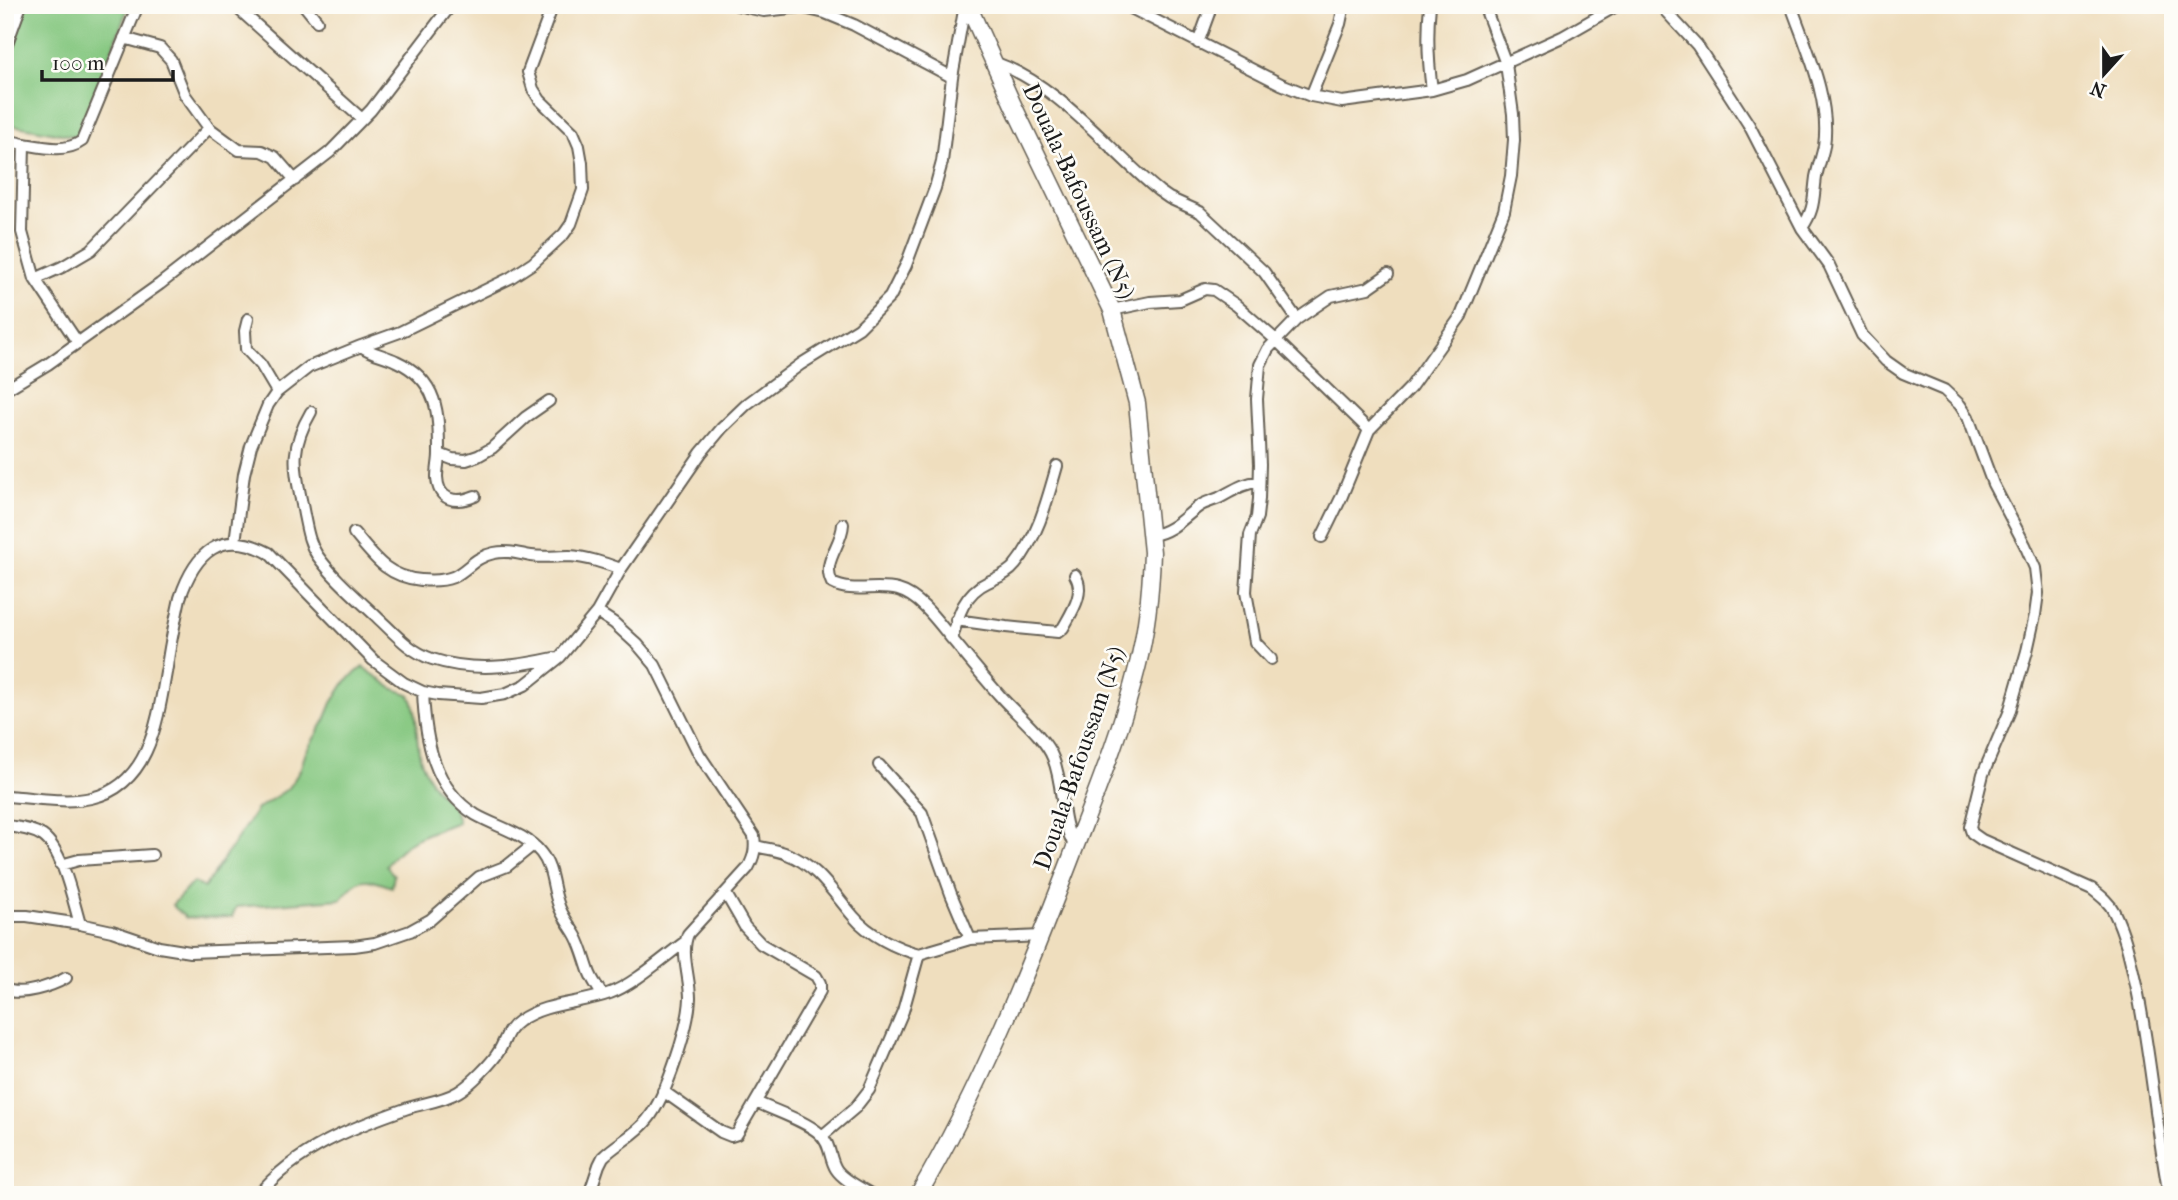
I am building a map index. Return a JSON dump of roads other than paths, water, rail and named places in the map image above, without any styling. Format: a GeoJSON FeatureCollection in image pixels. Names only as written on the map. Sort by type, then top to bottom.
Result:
{"type":"FeatureCollection","features":[{"type":"Feature","properties":{"kind":"highway","name":"Douala-Bafoussam (N5)"},"geometry":{"type":"LineString","coordinates":[[918,1195],[967,1106],[1003,1028],[1100,782],[1137,668],[1151,575],[1152,535],[1137,403],[1112,310],[966,5]]}},
{"type":"Feature","properties":{"kind":"street"},"geometry":{"type":"LineString","coordinates":[[5,49],[21,5]]}},
{"type":"Feature","properties":{"kind":"street"},"geometry":{"type":"LineString","coordinates":[[5,140],[24,145],[65,147],[75,146],[82,141],[138,5]]}},
{"type":"Feature","properties":{"kind":"street"},"geometry":{"type":"LineString","coordinates":[[234,5],[362,119]]}},
{"type":"Feature","properties":{"kind":"street"},"geometry":{"type":"LineString","coordinates":[[304,5],[317,21]]}},
{"type":"Feature","properties":{"kind":"street"},"geometry":{"type":"LineString","coordinates":[[5,390],[48,364],[182,268],[330,152],[362,119],[451,5]]}},
{"type":"Feature","properties":{"kind":"street"},"geometry":{"type":"LineString","coordinates":[[234,542],[251,446],[268,405],[277,393],[309,367],[400,331],[510,278],[533,263],[571,225],[583,190],[579,146],[573,132],[540,100],[533,89],[528,72],[553,5]]}},
{"type":"Feature","properties":{"kind":"street"},"geometry":{"type":"LineString","coordinates":[[737,5],[764,11],[799,6],[825,13],[854,25],[952,77]]}},
{"type":"Feature","properties":{"kind":"street"},"geometry":{"type":"LineString","coordinates":[[5,796],[74,800],[94,798],[111,792],[135,771],[145,757],[153,734],[186,579],[195,563],[207,552],[234,542],[247,543],[269,553],[373,660],[397,679],[424,692],[455,698],[505,694],[525,685],[560,657],[597,612],[621,569],[701,453],[722,428],[747,404],[801,364],[859,328],[890,297],[906,265],[942,162],[952,77],[966,5]]}},
{"type":"Feature","properties":{"kind":"street"},"geometry":{"type":"LineString","coordinates":[[1125,5],[1281,84],[1311,96],[1342,102],[1432,90],[1467,80],[1562,37],[1618,5]]}},
{"type":"Feature","properties":{"kind":"street"},"geometry":{"type":"LineString","coordinates":[[1198,43],[1209,13],[1209,5]]}},
{"type":"Feature","properties":{"kind":"street"},"geometry":{"type":"LineString","coordinates":[[1311,96],[1340,24],[1344,5]]}},
{"type":"Feature","properties":{"kind":"street"},"geometry":{"type":"LineString","coordinates":[[1430,5],[1428,63],[1432,90]]}},
{"type":"Feature","properties":{"kind":"street"},"geometry":{"type":"LineString","coordinates":[[1322,537],[1369,430],[1410,388],[1461,316],[1504,211],[1511,176],[1513,114],[1506,64],[1484,5]]}},
{"type":"Feature","properties":{"kind":"street"},"geometry":{"type":"LineString","coordinates":[[1660,5],[1697,45],[1749,125],[1802,228],[1829,265],[1862,335],[1903,373],[1944,390],[1960,404],[1968,416],[1993,484],[2035,568],[2038,593],[2032,627],[2012,706],[1983,774],[1970,827],[1972,833],[1982,840],[2092,889],[2102,896],[2114,912],[2129,955],[2138,994],[2150,1058],[2169,1195]]}},
{"type":"Feature","properties":{"kind":"street"},"geometry":{"type":"LineString","coordinates":[[1791,5],[1819,85],[1825,115],[1824,145],[1816,176],[1815,200],[1810,216],[1802,228]]}},
{"type":"Feature","properties":{"kind":"street"},"geometry":{"type":"LineString","coordinates":[[124,38],[160,48],[171,60],[185,95],[209,128],[239,150],[262,151],[275,157],[295,180]]}},
{"type":"Feature","properties":{"kind":"street"},"geometry":{"type":"LineString","coordinates":[[994,62],[1016,71],[1043,89],[1101,135],[1151,185],[1169,198],[1200,212],[1264,272],[1297,319]]}},
{"type":"Feature","properties":{"kind":"street"},"geometry":{"type":"LineString","coordinates":[[35,279],[91,250],[209,128]]}},
{"type":"Feature","properties":{"kind":"street"},"geometry":{"type":"LineString","coordinates":[[24,145],[22,232],[35,279],[78,343]]}},
{"type":"Feature","properties":{"kind":"street"},"geometry":{"type":"LineString","coordinates":[[1271,659],[1255,642],[1246,592],[1250,535],[1257,517],[1257,399],[1258,375],[1263,356],[1297,319],[1331,296],[1368,288],[1388,274]]}},
{"type":"Feature","properties":{"kind":"street"},"geometry":{"type":"LineString","coordinates":[[1112,310],[1150,302],[1180,300],[1205,289],[1214,290],[1236,305],[1276,340],[1369,430]]}},
{"type":"Feature","properties":{"kind":"street"},"geometry":{"type":"LineString","coordinates":[[248,319],[245,331],[246,349],[261,365],[277,393]]}},
{"type":"Feature","properties":{"kind":"street"},"geometry":{"type":"LineString","coordinates":[[361,346],[371,353],[387,356],[414,369],[425,380],[437,410],[437,475],[440,491],[446,497],[459,502],[475,496]]}},
{"type":"Feature","properties":{"kind":"street"},"geometry":{"type":"LineString","coordinates":[[439,454],[459,460],[478,456],[492,448],[526,417],[549,401]]}},
{"type":"Feature","properties":{"kind":"street"},"geometry":{"type":"LineString","coordinates":[[311,412],[296,447],[296,476],[311,543],[316,554],[334,575],[400,639],[418,653],[432,659],[479,667],[515,667],[560,657]]}},
{"type":"Feature","properties":{"kind":"street"},"geometry":{"type":"LineString","coordinates":[[951,639],[961,606],[975,590],[1013,568],[1025,551],[1039,525],[1057,466]]}},
{"type":"Feature","properties":{"kind":"street"},"geometry":{"type":"LineString","coordinates":[[1152,535],[1172,528],[1201,505],[1217,499],[1237,486],[1259,482]]}},
{"type":"Feature","properties":{"kind":"street"},"geometry":{"type":"LineString","coordinates":[[843,524],[840,540],[828,562],[832,583],[848,588],[899,590],[915,600],[951,639],[1052,755],[1065,827],[1075,847]]}},
{"type":"Feature","properties":{"kind":"street"},"geometry":{"type":"LineString","coordinates":[[354,533],[386,568],[412,579],[444,580],[486,555],[505,551],[533,556],[589,559],[621,569]]}},
{"type":"Feature","properties":{"kind":"street"},"geometry":{"type":"LineString","coordinates":[[956,620],[1058,632],[1063,628],[1079,593],[1081,584],[1075,575]]}},
{"type":"Feature","properties":{"kind":"street"},"geometry":{"type":"LineString","coordinates":[[258,1195],[273,1176],[335,1137],[376,1119],[460,1091],[488,1064],[500,1049],[511,1027],[522,1019],[535,1012],[622,988],[685,942],[693,929],[748,868],[754,857],[754,836],[699,754],[655,665],[614,623],[597,612]]}},
{"type":"Feature","properties":{"kind":"street"},"geometry":{"type":"LineString","coordinates":[[424,692],[424,717],[429,748],[446,785],[476,814],[533,845],[541,853],[551,872],[558,905],[576,936],[592,978],[602,995]]}},
{"type":"Feature","properties":{"kind":"street"},"geometry":{"type":"LineString","coordinates":[[879,765],[922,813],[970,939]]}},
{"type":"Feature","properties":{"kind":"street"},"geometry":{"type":"LineString","coordinates":[[5,826],[31,830],[44,837],[52,846],[80,924]]}},
{"type":"Feature","properties":{"kind":"street"},"geometry":{"type":"LineString","coordinates":[[5,916],[27,916],[80,924],[159,947],[190,952],[320,948],[375,943],[430,920],[479,877],[508,866],[533,845]]}},
{"type":"Feature","properties":{"kind":"street"},"geometry":{"type":"LineString","coordinates":[[756,846],[788,854],[802,862],[832,888],[855,919],[898,947],[919,954],[970,939],[1041,936]]}},
{"type":"Feature","properties":{"kind":"street"},"geometry":{"type":"LineString","coordinates":[[61,866],[79,860],[152,855]]}},
{"type":"Feature","properties":{"kind":"street"},"geometry":{"type":"LineString","coordinates":[[663,1091],[721,1132],[730,1136],[737,1134],[820,991],[816,976],[761,944],[745,927],[726,894]]}},
{"type":"Feature","properties":{"kind":"street"},"geometry":{"type":"LineString","coordinates":[[589,1195],[603,1157],[650,1118],[663,1091],[690,1011],[685,942]]}},
{"type":"Feature","properties":{"kind":"street"},"geometry":{"type":"LineString","coordinates":[[822,1136],[855,1108],[869,1090],[903,1011],[919,954]]}},
{"type":"Feature","properties":{"kind":"street"},"geometry":{"type":"LineString","coordinates":[[5,989],[12,993],[53,985],[65,978]]}},
{"type":"Feature","properties":{"kind":"street"},"geometry":{"type":"LineString","coordinates":[[756,1102],[814,1129],[830,1148],[834,1166],[839,1173],[872,1195]]}}]}
